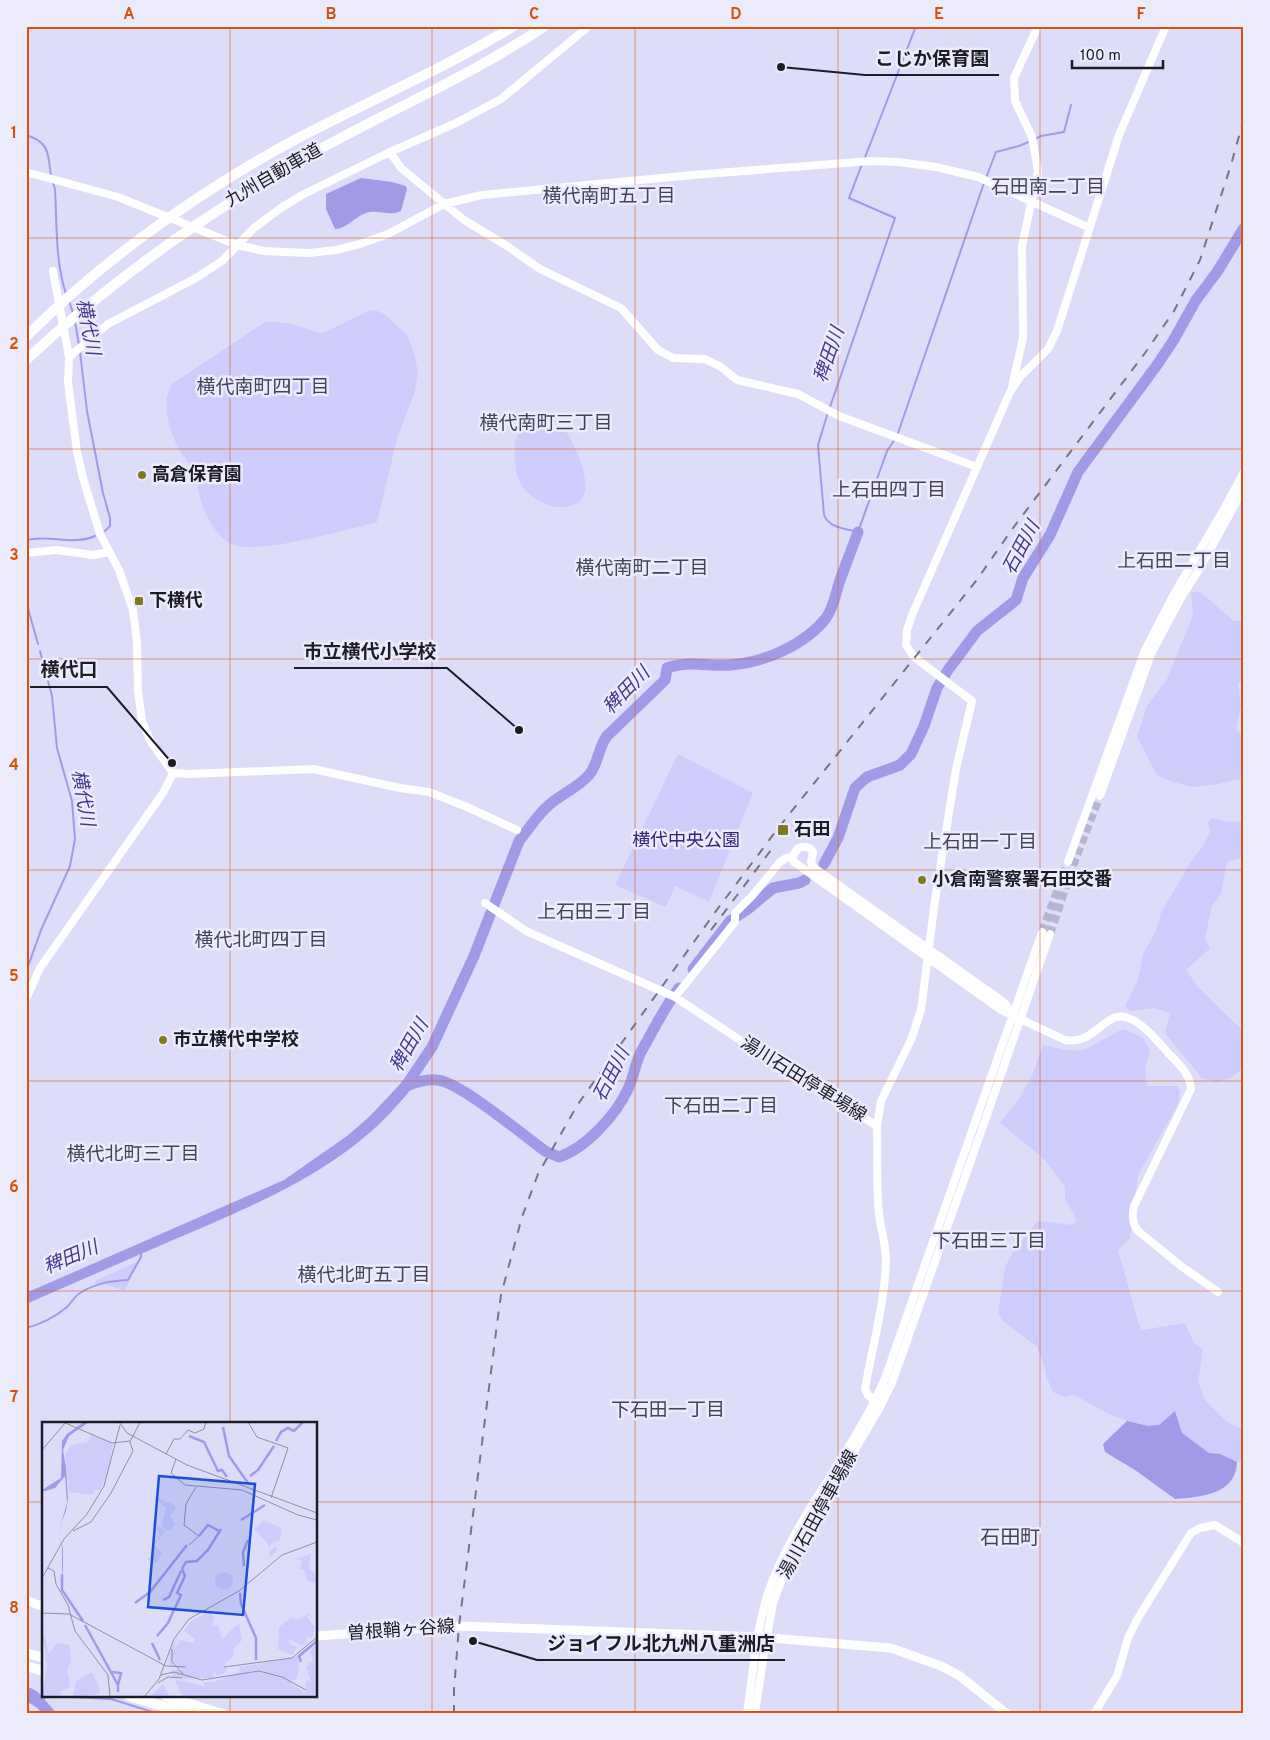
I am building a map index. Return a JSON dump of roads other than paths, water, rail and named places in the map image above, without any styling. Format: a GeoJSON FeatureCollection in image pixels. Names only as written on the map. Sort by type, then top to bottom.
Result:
{"type":"FeatureCollection","features":[{"type":"Feature","properties":{"kind":"highway","name":"九州自動車道"},"geometry":{"type":"LineString","coordinates":[[26,337],[76,291],[141,239],[200,197],[299,138],[453,61],[514,26]]}},
{"type":"Feature","properties":{"kind":"highway","name":"九州自動車道"},"geometry":{"type":"LineString","coordinates":[[26,360],[81,311],[156,252],[220,208],[314,152],[486,61],[545,26]]}},
{"type":"Feature","properties":{"kind":"highway"},"geometry":{"type":"LineString","coordinates":[[26,1651],[42,1655]]}},
{"type":"Feature","properties":{"kind":"highway"},"geometry":{"type":"LineString","coordinates":[[26,1659],[42,1663]]}},
{"type":"Feature","properties":{"kind":"highway"},"geometry":{"type":"LineString","coordinates":[[26,1667],[42,1673]]}},
{"type":"Feature","properties":{"kind":"highway"},"geometry":{"type":"LineString","coordinates":[[26,1673],[42,1674]]}},
{"type":"Feature","properties":{"kind":"highway"},"geometry":{"type":"LineString","coordinates":[[136,1698],[189,1714]]}},
{"type":"Feature","properties":{"kind":"highway"},"geometry":{"type":"LineString","coordinates":[[171,1698],[222,1714]]}},
{"type":"Feature","properties":{"kind":"main road"},"geometry":{"type":"LineString","coordinates":[[26,1600],[42,1606]]}},
{"type":"Feature","properties":{"kind":"main road","name":"曽根鞘ヶ谷線"},"geometry":{"type":"LineString","coordinates":[[318,1636],[459,1626],[763,1637],[891,1648],[942,1666],[960,1676],[1007,1714]]}},
{"type":"Feature","properties":{"kind":"street"},"geometry":{"type":"LineString","coordinates":[[68,357],[108,324],[196,278],[222,260],[254,228],[302,195],[390,152],[456,123],[501,99],[589,26]]}},
{"type":"Feature","properties":{"kind":"street"},"geometry":{"type":"LineString","coordinates":[[1010,392],[1023,338],[1022,246],[1038,171],[1032,137],[1015,101],[1014,78],[1038,26]]}},
{"type":"Feature","properties":{"kind":"street"},"geometry":{"type":"LineString","coordinates":[[877,1126],[881,1101],[911,1040],[921,1010],[956,769],[972,701],[914,657],[906,645],[907,630],[1010,392],[1020,377],[1048,349],[1057,331],[1119,135],[1166,26]]}},
{"type":"Feature","properties":{"kind":"street"},"geometry":{"type":"LineString","coordinates":[[390,152],[401,168],[464,220],[540,269],[621,308],[658,350],[673,358],[705,359],[721,366],[737,380],[798,394],[839,416],[977,467]]}},
{"type":"Feature","properties":{"kind":"street"},"geometry":{"type":"LineString","coordinates":[[26,172],[118,197],[237,245],[264,251],[308,254],[360,244],[388,234],[444,204],[482,195],[520,190],[870,161],[898,162],[936,167],[978,177],[1090,228]]}},
{"type":"Feature","properties":{"kind":"street"},"geometry":{"type":"LineString","coordinates":[[53,271],[68,357],[68,382],[77,452],[89,501],[103,542],[119,570],[133,610],[142,721],[151,742],[173,773]]}},
{"type":"Feature","properties":{"kind":"street"},"geometry":{"type":"LineString","coordinates":[[1068,862],[1145,650],[1174,594],[1224,510],[1244,472]]}},
{"type":"Feature","properties":{"kind":"street"},"geometry":{"type":"LineString","coordinates":[[1100,796],[1156,644],[1244,488]]}},
{"type":"Feature","properties":{"kind":"street"},"geometry":{"type":"LineString","coordinates":[[26,553],[56,550],[93,555],[109,552]]}},
{"type":"Feature","properties":{"kind":"street"},"geometry":{"type":"LineString","coordinates":[[173,773],[313,769],[400,788],[429,792],[517,830]]}},
{"type":"Feature","properties":{"kind":"street"},"geometry":{"type":"LineString","coordinates":[[26,999],[40,968],[163,793],[173,773]]}},
{"type":"Feature","properties":{"kind":"street"},"geometry":{"type":"LineString","coordinates":[[675,997],[734,922],[735,913],[780,862],[792,857],[798,848],[806,847],[813,852],[811,862],[813,867],[1005,1003],[1017,1017]]}},
{"type":"Feature","properties":{"kind":"street"},"geometry":{"type":"LineString","coordinates":[[792,857],[794,862],[1001,1010],[1065,1040],[1076,1042],[1090,1036],[1109,1019],[1116,1017],[1128,1017],[1146,1031],[1185,1072],[1191,1084],[1189,1096],[1134,1206],[1132,1215],[1134,1224],[1138,1232],[1218,1292]]}},
{"type":"Feature","properties":{"kind":"street","name":"湯川石田停車場線"},"geometry":{"type":"LineString","coordinates":[[485,903],[526,931],[675,997],[758,1052],[877,1126],[879,1212],[886,1250],[886,1263],[865,1389],[868,1395],[878,1403],[783,1559],[768,1594],[763,1637]]}},
{"type":"Feature","properties":{"kind":"street"},"geometry":{"type":"LineString","coordinates":[[878,1403],[885,1378],[1046,933]]}},
{"type":"Feature","properties":{"kind":"street"},"geometry":{"type":"LineString","coordinates":[[1094,1714],[1117,1676],[1128,1638],[1135,1625],[1191,1534],[1200,1528],[1216,1526],[1244,1543]]}},
{"type":"Feature","properties":{"kind":"street"},"geometry":{"type":"LineString","coordinates":[[747,1714],[763,1637]]}},
{"type":"Feature","properties":{"kind":"street"},"geometry":{"type":"LineString","coordinates":[[755,1714],[763,1637]]}},
{"type":"Feature","properties":{"kind":"street"},"geometry":{"type":"LineString","coordinates":[[130,1698],[184,1714]]}},
{"type":"Feature","properties":{"kind":"street"},"geometry":{"type":"LineString","coordinates":[[181,1698],[229,1714]]}},
{"type":"Feature","properties":{"kind":"waterway","name":"稗田川"},"geometry":{"type":"LineString","coordinates":[[864,160],[916,26]]}},
{"type":"Feature","properties":{"kind":"waterway"},"geometry":{"type":"LineString","coordinates":[[1035,139],[1041,136],[1064,132],[1071,105]]}},
{"type":"Feature","properties":{"kind":"waterway","name":"横代川"},"geometry":{"type":"LineString","coordinates":[[26,135],[40,141],[44,145],[48,155],[51,176]]}},
{"type":"Feature","properties":{"kind":"waterway"},"geometry":{"type":"LineString","coordinates":[[986,178],[996,152],[1031,141]]}},
{"type":"Feature","properties":{"kind":"waterway","name":"稗田川"},"geometry":{"type":"LineString","coordinates":[[830,407],[895,218],[849,198],[862,164]]}},
{"type":"Feature","properties":{"kind":"waterway","name":"横代川"},"geometry":{"type":"LineString","coordinates":[[53,183],[55,189],[58,255],[66,294]]}},
{"type":"Feature","properties":{"kind":"waterway"},"geometry":{"type":"LineString","coordinates":[[897,436],[984,183]]}},
{"type":"Feature","properties":{"kind":"waterway","name":"石田川"},"geometry":{"type":"LineString","coordinates":[[824,864],[838,838],[855,788],[867,777],[900,765],[911,754],[924,726],[937,688],[948,670],[977,631],[1016,600],[1023,578],[1050,535],[1078,472],[1157,365],[1196,300],[1217,272],[1244,228]]}},
{"type":"Feature","properties":{"kind":"waterway","name":"横代川"},"geometry":{"type":"LineString","coordinates":[[69,301],[73,313]]}},
{"type":"Feature","properties":{"kind":"waterway","name":"横代川"},"geometry":{"type":"LineString","coordinates":[[75,322],[79,345]]}},
{"type":"Feature","properties":{"kind":"waterway","name":"横代川"},"geometry":{"type":"LineString","coordinates":[[80,352],[87,411],[103,493],[110,518],[110,526],[105,531]]}},
{"type":"Feature","properties":{"kind":"waterway","name":"稗田川"},"geometry":{"type":"LineString","coordinates":[[828,412],[818,445],[824,515],[830,523],[838,527],[858,532],[887,451],[895,439]]}},
{"type":"Feature","properties":{"kind":"waterway","name":"稗田川"},"geometry":{"type":"LineString","coordinates":[[401,1093],[432,1047],[474,956],[519,841],[537,818],[554,801],[589,775],[595,766],[601,746],[607,736],[665,680],[667,668],[683,664],[731,665],[757,660],[796,644],[817,628],[831,610],[858,532]]}},
{"type":"Feature","properties":{"kind":"waterway","name":"横代川"},"geometry":{"type":"LineString","coordinates":[[26,540],[43,538],[78,540],[95,536]]}},
{"type":"Feature","properties":{"kind":"waterway","name":"横代川"},"geometry":{"type":"LineString","coordinates":[[26,601],[38,644]]}},
{"type":"Feature","properties":{"kind":"waterway","name":"横代川"},"geometry":{"type":"LineString","coordinates":[[26,972],[41,930],[70,866],[75,839],[72,801],[57,748],[52,696],[40,651]]}},
{"type":"Feature","properties":{"kind":"waterway","name":"石田川"},"geometry":{"type":"LineString","coordinates":[[693,969],[730,921],[773,888],[805,880]]}},
{"type":"Feature","properties":{"kind":"waterway","name":"石田川"},"geometry":{"type":"LineString","coordinates":[[407,1086],[418,1082],[437,1080],[460,1089],[545,1151],[559,1157],[569,1153],[590,1138],[616,1109],[630,1084],[642,1050],[679,988]]}},
{"type":"Feature","properties":{"kind":"waterway"},"geometry":{"type":"LineString","coordinates":[[26,1328],[58,1314],[78,1294],[92,1287],[104,1283],[128,1280],[141,1257],[141,1251]]}},
{"type":"Feature","properties":{"kind":"waterway"},"geometry":{"type":"LineString","coordinates":[[26,1692],[34,1696],[50,1714]]}},
{"type":"Feature","properties":{"kind":"waterway"},"geometry":{"type":"LineString","coordinates":[[92,1698],[111,1699],[159,1714]]}},
{"type":"Feature","properties":{"kind":"tunnel"},"geometry":{"type":"LineString","coordinates":[[1050,934],[1074,863],[1100,796]]}},
{"type":"Feature","properties":{"kind":"tunnel"},"geometry":{"type":"LineString","coordinates":[[1042,932],[1068,862]]}},
{"type":"Feature","properties":{"kind":"railway"},"geometry":{"type":"LineString","coordinates":[[454,1714],[459,1626],[501,1295],[522,1217],[538,1174],[578,1104],[716,911],[779,827],[976,581],[1013,528],[1145,353],[1174,311],[1200,260],[1244,118]]}},
{"type":"Feature","properties":{"kind":"railway"},"geometry":{"type":"LineString","coordinates":[[711,930],[774,846]]}},
{"type":"Feature","properties":{"kind":"place","name":"こじか保育園"},"geometry":{"type":"Point","coordinates":[781,67]}},
{"type":"Feature","properties":{"kind":"place","name":"高倉保育園"},"geometry":{"type":"Point","coordinates":[142,475]}},
{"type":"Feature","properties":{"kind":"place","name":"下横代"},"geometry":{"type":"Point","coordinates":[139,601]}},
{"type":"Feature","properties":{"kind":"place","name":"市立横代小学校"},"geometry":{"type":"Point","coordinates":[519,730]}},
{"type":"Feature","properties":{"kind":"place","name":"横代口"},"geometry":{"type":"Point","coordinates":[172,763]}},
{"type":"Feature","properties":{"kind":"place","name":"石田"},"geometry":{"type":"Point","coordinates":[783,830]}},
{"type":"Feature","properties":{"kind":"place","name":"小倉南警察署石田交番"},"geometry":{"type":"Point","coordinates":[922,880]}},
{"type":"Feature","properties":{"kind":"place","name":"市立横代中学校"},"geometry":{"type":"Point","coordinates":[163,1040]}},
{"type":"Feature","properties":{"kind":"place","name":"ジョイフル北九州八重洲店"},"geometry":{"type":"Point","coordinates":[473,1641]}},
{"type":"Feature","properties":{"kind":"district","name":"石田南二丁目"},"geometry":{"type":"Point","coordinates":[1048,188]}},
{"type":"Feature","properties":{"kind":"district","name":"横代南町五丁目"},"geometry":{"type":"Point","coordinates":[609,197]}},
{"type":"Feature","properties":{"kind":"district","name":"横代南町四丁目"},"geometry":{"type":"Point","coordinates":[263,388]}},
{"type":"Feature","properties":{"kind":"district","name":"横代南町三丁目"},"geometry":{"type":"Point","coordinates":[546,424]}},
{"type":"Feature","properties":{"kind":"district","name":"上石田四丁目"},"geometry":{"type":"Point","coordinates":[889,491]}},
{"type":"Feature","properties":{"kind":"district","name":"上石田二丁目"},"geometry":{"type":"Point","coordinates":[1174,562]}},
{"type":"Feature","properties":{"kind":"district","name":"横代南町二丁目"},"geometry":{"type":"Point","coordinates":[642,569]}},
{"type":"Feature","properties":{"kind":"district","name":"上石田一丁目"},"geometry":{"type":"Point","coordinates":[980,843]}},
{"type":"Feature","properties":{"kind":"district","name":"上石田三丁目"},"geometry":{"type":"Point","coordinates":[594,913]}},
{"type":"Feature","properties":{"kind":"district","name":"横代北町四丁目"},"geometry":{"type":"Point","coordinates":[261,941]}},
{"type":"Feature","properties":{"kind":"district","name":"下石田二丁目"},"geometry":{"type":"Point","coordinates":[721,1107]}},
{"type":"Feature","properties":{"kind":"district","name":"横代北町三丁目"},"geometry":{"type":"Point","coordinates":[133,1155]}},
{"type":"Feature","properties":{"kind":"district","name":"下石田三丁目"},"geometry":{"type":"Point","coordinates":[989,1242]}},
{"type":"Feature","properties":{"kind":"district","name":"横代北町五丁目"},"geometry":{"type":"Point","coordinates":[364,1276]}},
{"type":"Feature","properties":{"kind":"district","name":"下石田一丁目"},"geometry":{"type":"Point","coordinates":[668,1411]}},
{"type":"Feature","properties":{"kind":"district","name":"石田町"},"geometry":{"type":"Point","coordinates":[1010,1539]}},
{"type":"Feature","properties":{"kind":"park label","name":"横代中央公園"},"geometry":{"type":"Point","coordinates":[686,841]}}]}
